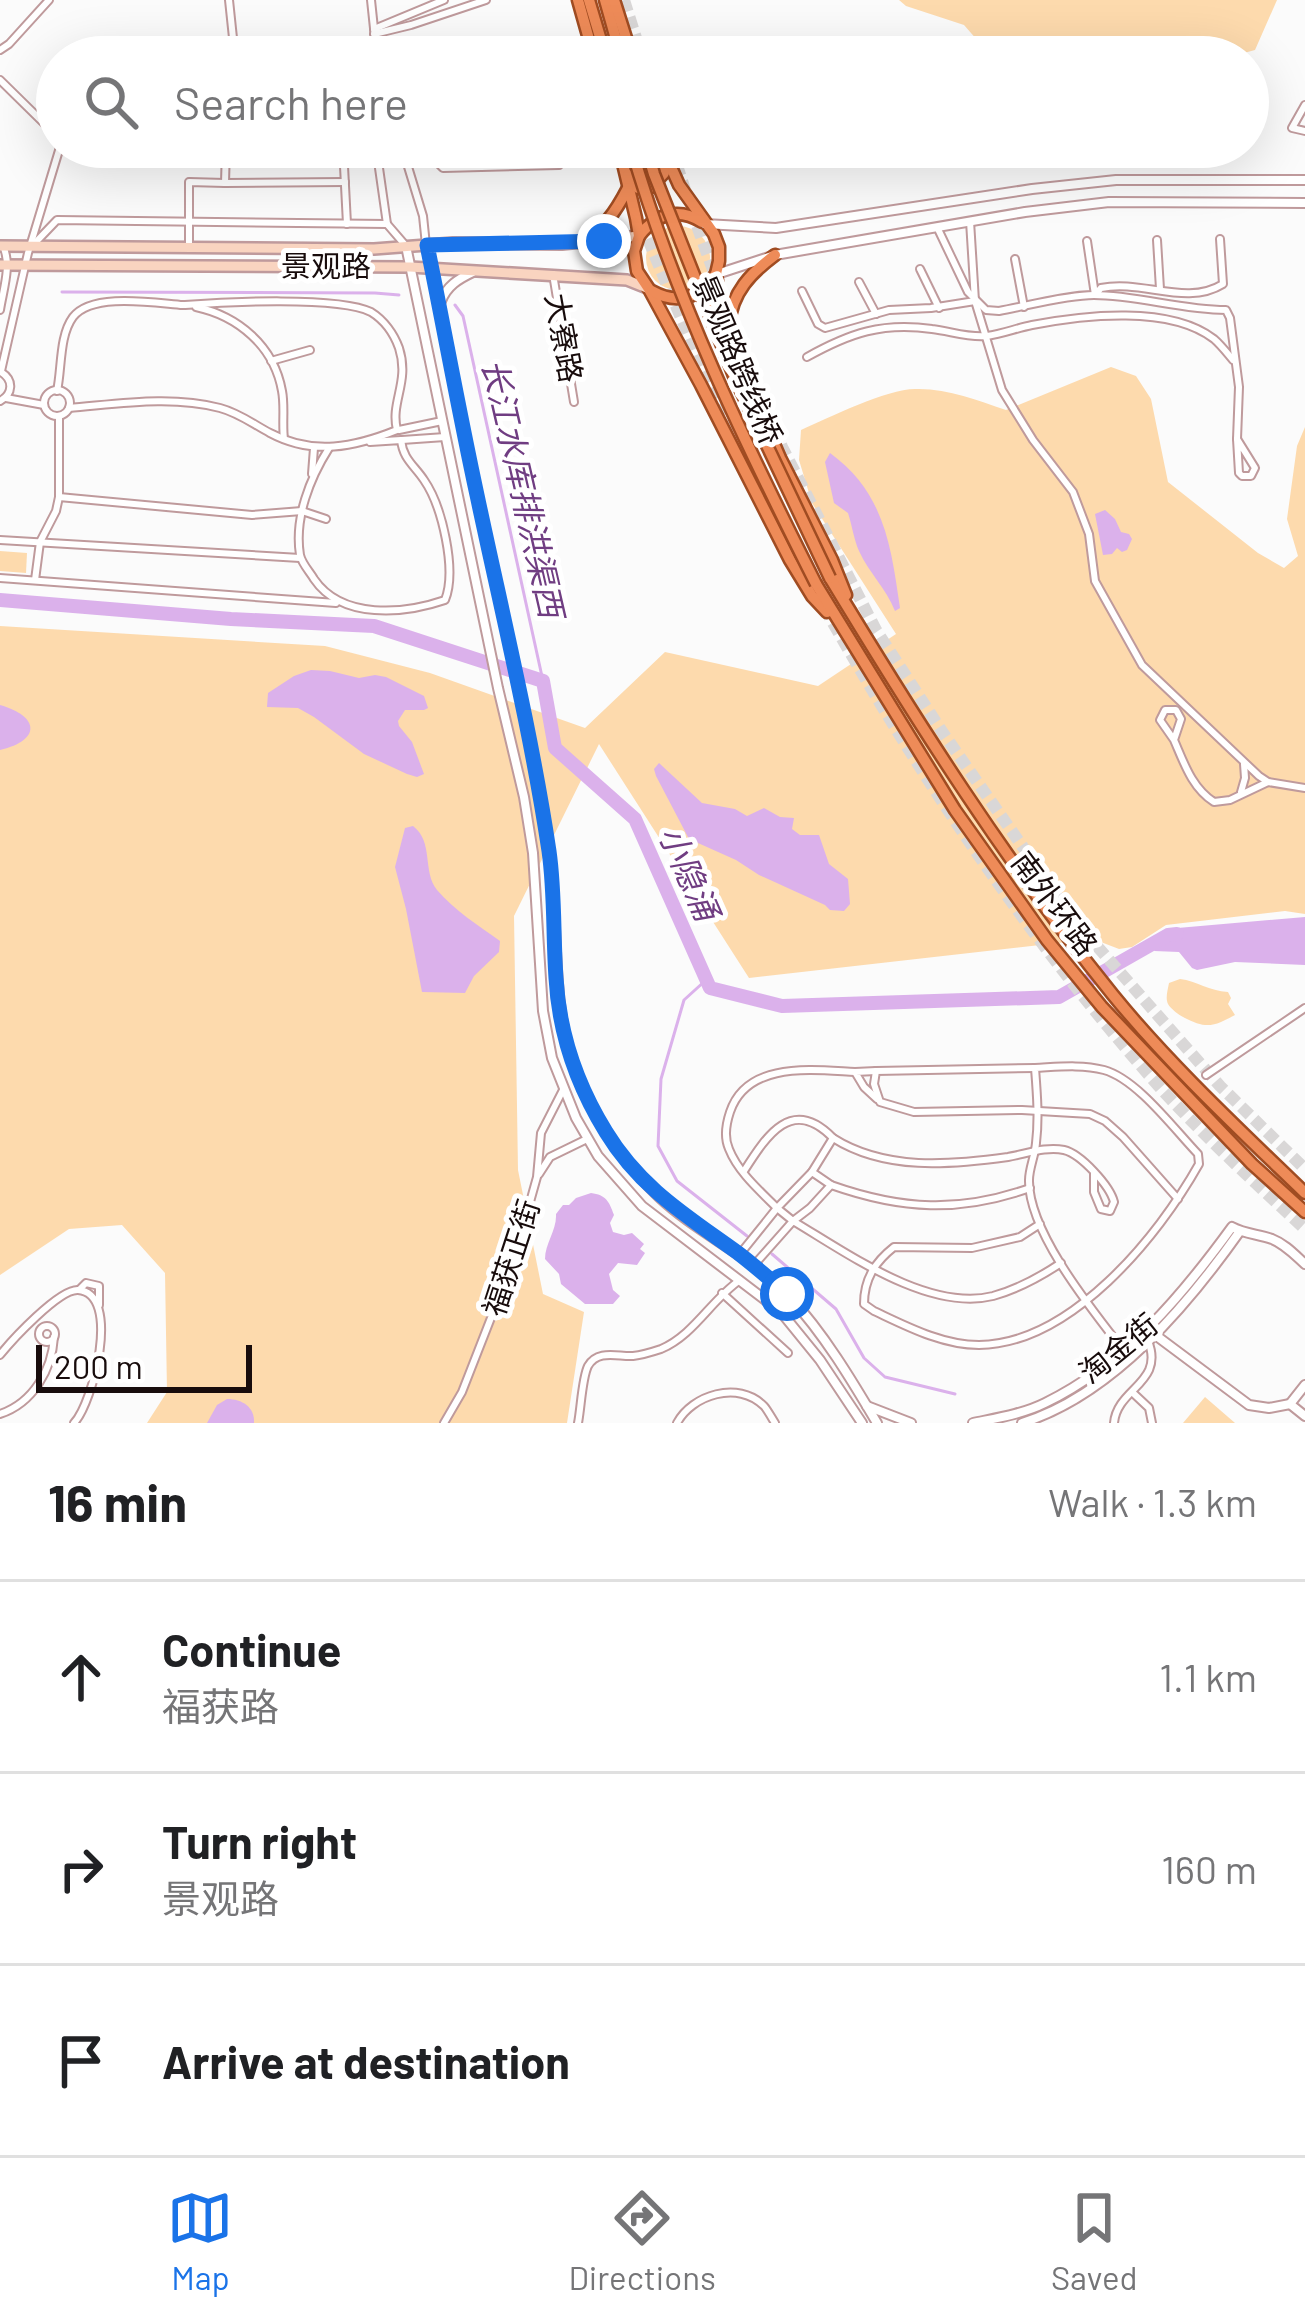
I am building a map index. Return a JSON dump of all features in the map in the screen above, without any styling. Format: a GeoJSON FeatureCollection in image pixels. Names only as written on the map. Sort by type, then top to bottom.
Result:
{"type":"FeatureCollection","features":[{"type":"Feature","properties":{"kind":"highway"},"geometry":{"type":"LineString","coordinates":[[578,0],[588,36]]}},
{"type":"Feature","properties":{"kind":"highway"},"geometry":{"type":"LineString","coordinates":[[590,0],[600,36]]}},
{"type":"Feature","properties":{"kind":"highway"},"geometry":{"type":"LineString","coordinates":[[609,0],[617,36]]}},
{"type":"Feature","properties":{"kind":"highway"},"geometry":{"type":"LineString","coordinates":[[609,0],[624,36]]}},
{"type":"Feature","properties":{"kind":"highway"},"geometry":{"type":"LineString","coordinates":[[624,168],[639,236],[634,260],[642,281],[790,560],[812,596],[842,627]]}},
{"type":"Feature","properties":{"kind":"highway"},"geometry":{"type":"LineString","coordinates":[[625,168],[638,188],[651,188],[663,168]]}},
{"type":"Feature","properties":{"kind":"highway","name":"景观路跨线桥"},"geometry":{"type":"LineString","coordinates":[[639,168],[666,253],[742,436],[816,584]]}},
{"type":"Feature","properties":{"kind":"highway","name":"景观路跨线桥"},"geometry":{"type":"LineString","coordinates":[[652,168],[734,376],[830,578]]}},
{"type":"Feature","properties":{"kind":"highway"},"geometry":{"type":"LineString","coordinates":[[671,168],[714,234],[719,247],[716,274],[729,333],[780,458],[832,560],[856,621]]}},
{"type":"Feature","properties":{"kind":"highway"},"geometry":{"type":"LineString","coordinates":[[579,242],[611,217],[628,188]]}},
{"type":"Feature","properties":{"kind":"highway"},"geometry":{"type":"LineString","coordinates":[[639,236],[657,218],[669,214],[682,213],[705,224]]}},
{"type":"Feature","properties":{"kind":"highway"},"geometry":{"type":"LineString","coordinates":[[729,333],[736,296],[754,271],[775,255]]}},
{"type":"Feature","properties":{"kind":"highway"},"geometry":{"type":"LineString","coordinates":[[650,289],[673,299],[686,298],[716,274]]}},
{"type":"Feature","properties":{"kind":"highway","name":"南外环路"},"geometry":{"type":"LineString","coordinates":[[830,578],[972,805],[1116,999],[1280,1169],[1305,1189]]}},
{"type":"Feature","properties":{"kind":"highway","name":"南外环路"},"geometry":{"type":"LineString","coordinates":[[816,584],[956,810],[1047,940],[1102,1006],[1305,1216]]}},
{"type":"Feature","properties":{"kind":"main road","name":"景观路"},"geometry":{"type":"LineString","coordinates":[[2,246],[374,249],[639,236]]}},
{"type":"Feature","properties":{"kind":"main road","name":"景观路"},"geometry":{"type":"LineString","coordinates":[[4,265],[410,267],[627,280],[650,289]]}},
{"type":"Feature","properties":{"kind":"street"},"geometry":{"type":"LineString","coordinates":[[0,50],[49,0]]}},
{"type":"Feature","properties":{"kind":"street"},"geometry":{"type":"LineString","coordinates":[[229,0],[233,36]]}},
{"type":"Feature","properties":{"kind":"street"},"geometry":{"type":"LineString","coordinates":[[371,0],[375,36]]}},
{"type":"Feature","properties":{"kind":"street"},"geometry":{"type":"LineString","coordinates":[[374,31],[444,0]]}},
{"type":"Feature","properties":{"kind":"street"},"geometry":{"type":"LineString","coordinates":[[374,31],[411,26],[486,0]]}},
{"type":"Feature","properties":{"kind":"street"},"geometry":{"type":"LineString","coordinates":[[0,80],[36,115]]}},
{"type":"Feature","properties":{"kind":"street"},"geometry":{"type":"LineString","coordinates":[[1305,106],[1292,128],[1305,131]]}},
{"type":"Feature","properties":{"kind":"street"},"geometry":{"type":"LineString","coordinates":[[44,405],[3,399],[11,383],[0,371],[54,168]]}},
{"type":"Feature","properties":{"kind":"street"},"geometry":{"type":"LineString","coordinates":[[225,168],[225,182]]}},
{"type":"Feature","properties":{"kind":"street"},"geometry":{"type":"LineString","coordinates":[[344,168],[347,224]]}},
{"type":"Feature","properties":{"kind":"street"},"geometry":{"type":"LineString","coordinates":[[379,168],[387,224],[406,246],[524,797],[533,853],[543,1011],[552,1058],[598,1156],[642,1206],[781,1312],[820,1360],[860,1423]]}},
{"type":"Feature","properties":{"kind":"street"},"geometry":{"type":"LineString","coordinates":[[408,168],[423,216],[520,692],[549,853],[564,1036],[583,1090],[608,1135],[661,1198],[787,1294],[822,1337],[877,1423]]}},
{"type":"Feature","properties":{"kind":"street"},"geometry":{"type":"LineString","coordinates":[[705,224],[776,228],[1116,180],[1305,180]]}},
{"type":"Feature","properties":{"kind":"street"},"geometry":{"type":"LineString","coordinates":[[189,249],[189,182],[345,182]]}},
{"type":"Feature","properties":{"kind":"street"},"geometry":{"type":"LineString","coordinates":[[1032,189],[1028,201],[1033,212]]}},
{"type":"Feature","properties":{"kind":"street"},"geometry":{"type":"LineString","coordinates":[[1014,192],[1016,214]]}},
{"type":"Feature","properties":{"kind":"street"},"geometry":{"type":"LineString","coordinates":[[716,274],[775,255],[1109,202],[1305,203]]}},
{"type":"Feature","properties":{"kind":"street"},"geometry":{"type":"LineString","coordinates":[[32,246],[56,220],[387,224]]}},
{"type":"Feature","properties":{"kind":"street"},"geometry":{"type":"LineString","coordinates":[[970,221],[976,301],[1002,390],[1073,492],[1089,534],[1095,581],[1142,665],[1268,782]]}},
{"type":"Feature","properties":{"kind":"street"},"geometry":{"type":"LineString","coordinates":[[937,227],[968,292],[991,312],[1095,295],[1229,312],[1239,387],[1237,439],[1239,473],[1251,476],[1254,463],[1237,439]]}},
{"type":"Feature","properties":{"kind":"street"},"geometry":{"type":"LineString","coordinates":[[1095,295],[1110,285],[1130,284],[1169,293],[1218,289],[1224,272],[1220,238]]}},
{"type":"Feature","properties":{"kind":"street"},"geometry":{"type":"LineString","coordinates":[[1157,239],[1160,289]]}},
{"type":"Feature","properties":{"kind":"street"},"geometry":{"type":"LineString","coordinates":[[1088,241],[1095,295]]}},
{"type":"Feature","properties":{"kind":"street"},"geometry":{"type":"LineString","coordinates":[[0,310],[8,254],[2,246]]}},
{"type":"Feature","properties":{"kind":"street"},"geometry":{"type":"LineString","coordinates":[[1015,260],[1024,307]]}},
{"type":"Feature","properties":{"kind":"street"},"geometry":{"type":"LineString","coordinates":[[920,269],[939,308]]}},
{"type":"Feature","properties":{"kind":"street"},"geometry":{"type":"LineString","coordinates":[[439,309],[445,291],[476,271]]}},
{"type":"Feature","properties":{"kind":"street","name":"大寮路"},"geometry":{"type":"LineString","coordinates":[[553,274],[574,402]]}},
{"type":"Feature","properties":{"kind":"street"},"geometry":{"type":"LineString","coordinates":[[859,282],[876,314]]}},
{"type":"Feature","properties":{"kind":"street"},"geometry":{"type":"LineString","coordinates":[[802,291],[821,328],[876,314],[976,301]]}},
{"type":"Feature","properties":{"kind":"street"},"geometry":{"type":"LineString","coordinates":[[0,578],[339,603],[362,609],[424,607],[445,599],[449,589],[450,564],[433,495],[402,452],[395,408],[404,381],[399,349],[383,322],[371,313],[339,304],[92,304],[74,315],[67,332],[57,391]]}},
{"type":"Feature","properties":{"kind":"street"},"geometry":{"type":"LineString","coordinates":[[184,305],[232,319],[250,333],[271,361],[283,394],[284,439]]}},
{"type":"Feature","properties":{"kind":"street"},"geometry":{"type":"LineString","coordinates":[[807,357],[842,338],[893,326],[985,336],[1097,316],[1151,317],[1184,324],[1217,341],[1235,362]]}},
{"type":"Feature","properties":{"kind":"street"},"geometry":{"type":"LineString","coordinates":[[1217,341],[1232,332]]}},
{"type":"Feature","properties":{"kind":"street"},"geometry":{"type":"LineString","coordinates":[[271,361],[310,350]]}},
{"type":"Feature","properties":{"kind":"street"},"geometry":{"type":"LineString","coordinates":[[57,391],[46,397],[44,405],[59,416]]}},
{"type":"Feature","properties":{"kind":"street"},"geometry":{"type":"LineString","coordinates":[[57,391],[68,396],[69,408]]}},
{"type":"Feature","properties":{"kind":"street"},"geometry":{"type":"LineString","coordinates":[[59,416],[69,408],[182,402],[220,408],[314,448],[446,437]]}},
{"type":"Feature","properties":{"kind":"street"},"geometry":{"type":"LineString","coordinates":[[35,580],[40,542],[59,497],[59,416]]}},
{"type":"Feature","properties":{"kind":"street"},"geometry":{"type":"LineString","coordinates":[[367,442],[442,421]]}},
{"type":"Feature","properties":{"kind":"street"},"geometry":{"type":"LineString","coordinates":[[314,448],[302,511],[300,559],[322,590],[339,603]]}},
{"type":"Feature","properties":{"kind":"street"},"geometry":{"type":"LineString","coordinates":[[312,475],[329,448]]}},
{"type":"Feature","properties":{"kind":"street"},"geometry":{"type":"LineString","coordinates":[[59,497],[252,515],[302,511],[326,518]]}},
{"type":"Feature","properties":{"kind":"street"},"geometry":{"type":"LineString","coordinates":[[0,540],[300,559]]}},
{"type":"Feature","properties":{"kind":"street"},"geometry":{"type":"LineString","coordinates":[[1174,740],[1181,719],[1176,710],[1169,709],[1162,714],[1161,724],[1202,794],[1214,802],[1230,800],[1268,782],[1304,786]]}},
{"type":"Feature","properties":{"kind":"street"},"geometry":{"type":"LineString","coordinates":[[1240,795],[1244,761]]}},
{"type":"Feature","properties":{"kind":"street"},"geometry":{"type":"LineString","coordinates":[[1206,1075],[1305,1008]]}},
{"type":"Feature","properties":{"kind":"street"},"geometry":{"type":"LineString","coordinates":[[1040,1224],[1020,1237],[972,1248],[894,1247],[874,1268],[864,1304],[946,1341],[997,1344],[1020,1337],[1067,1313],[1107,1284],[1161,1224],[1199,1164],[1198,1154],[1134,1088],[1110,1071],[1090,1067],[791,1071],[754,1081],[741,1090],[731,1109],[726,1141],[744,1172],[794,1221],[874,1268],[915,1287],[968,1299],[1031,1282],[1061,1263]]}},
{"type":"Feature","properties":{"kind":"street"},"geometry":{"type":"LineString","coordinates":[[1035,1068],[1039,1111],[1029,1181],[1040,1224],[1061,1263],[1124,1351]]}},
{"type":"Feature","properties":{"kind":"street"},"geometry":{"type":"LineString","coordinates":[[875,1071],[880,1102]]}},
{"type":"Feature","properties":{"kind":"street"},"geometry":{"type":"LineString","coordinates":[[855,1072],[880,1102],[914,1112],[1090,1114],[1105,1121],[1143,1157],[1178,1199]]}},
{"type":"Feature","properties":{"kind":"street","name":"福获正街"},"geometry":{"type":"LineString","coordinates":[[443,1423],[462,1392],[514,1259],[537,1177],[541,1133],[564,1088]]}},
{"type":"Feature","properties":{"kind":"street"},"geometry":{"type":"LineString","coordinates":[[744,1172],[769,1136],[784,1122],[797,1118],[822,1126],[833,1138],[861,1153],[915,1163],[962,1163],[1060,1149],[1084,1160],[1112,1194],[1110,1211],[1097,1202],[1094,1173]]}},
{"type":"Feature","properties":{"kind":"street"},"geometry":{"type":"LineString","coordinates":[[537,1177],[550,1157],[586,1138]]}},
{"type":"Feature","properties":{"kind":"street"},"geometry":{"type":"LineString","coordinates":[[578,1423],[588,1366],[603,1355],[655,1352],[676,1342],[740,1280],[777,1208],[812,1172],[833,1138]]}},
{"type":"Feature","properties":{"kind":"street"},"geometry":{"type":"LineString","coordinates":[[812,1172],[831,1185],[881,1200],[930,1207],[959,1207],[1030,1188]]}},
{"type":"Feature","properties":{"kind":"street"},"geometry":{"type":"LineString","coordinates":[[747,1260],[831,1185]]}},
{"type":"Feature","properties":{"kind":"street"},"geometry":{"type":"LineString","coordinates":[[1022,1423],[1070,1403],[1134,1354],[1216,1264],[1236,1229],[1271,1238],[1305,1264]]}},
{"type":"Feature","properties":{"kind":"street"},"geometry":{"type":"LineString","coordinates":[[0,1355],[66,1293],[80,1290],[91,1295],[99,1309],[100,1329],[94,1385],[74,1423]]}},
{"type":"Feature","properties":{"kind":"street"},"geometry":{"type":"LineString","coordinates":[[722,1293],[788,1353]]}},
{"type":"Feature","properties":{"kind":"street"},"geometry":{"type":"LineString","coordinates":[[0,1414],[38,1387],[50,1360],[54,1337],[52,1328],[42,1328],[38,1334],[50,1360]]}},
{"type":"Feature","properties":{"kind":"street"},"geometry":{"type":"LineString","coordinates":[[1103,1421],[1114,1419],[1115,1410],[1147,1377],[1150,1334]]}},
{"type":"Feature","properties":{"kind":"street"},"geometry":{"type":"LineString","coordinates":[[1150,1334],[1249,1405],[1290,1404],[1305,1385]]}},
{"type":"Feature","properties":{"kind":"street","name":"淘金街"},"geometry":{"type":"LineString","coordinates":[[973,1423],[1042,1405],[1150,1334]]}},
{"type":"Feature","properties":{"kind":"street"},"geometry":{"type":"LineString","coordinates":[[44,1342],[54,1337]]}},
{"type":"Feature","properties":{"kind":"street"},"geometry":{"type":"LineString","coordinates":[[1132,1392],[1149,1408],[1151,1423]]}},
{"type":"Feature","properties":{"kind":"street"},"geometry":{"type":"LineString","coordinates":[[676,1423],[688,1406],[737,1393],[764,1406],[775,1423]]}},
{"type":"Feature","properties":{"kind":"street"},"geometry":{"type":"LineString","coordinates":[[1290,1404],[1305,1415]]}},
{"type":"Feature","properties":{"kind":"street"},"geometry":{"type":"LineString","coordinates":[[867,1406],[910,1423]]}},
{"type":"Feature","properties":{"kind":"shaded area"},"geometry":{"type":"Polygon","coordinates":[[[899,0],[1277,0],[1261,36],[974,36],[964,25],[899,0]]]}},
{"type":"Feature","properties":{"kind":"shaded area"},"geometry":{"type":"Polygon","coordinates":[[[678,226],[701,235],[710,258],[701,281],[678,290],[655,281],[646,258],[655,235],[678,226]]]}},
{"type":"Feature","properties":{"kind":"shaded area"},"geometry":{"type":"Polygon","coordinates":[[[1111,367],[1136,376],[1151,399],[1168,482],[1284,568],[1298,556],[1287,519],[1297,446],[1305,427],[1305,914],[1285,911],[1166,925],[1132,947],[1119,949],[1093,939],[749,978],[599,744],[514,916],[518,1170],[543,1294],[584,1312],[567,1423],[147,1423],[167,1392],[165,1273],[122,1225],[69,1229],[0,1275],[0,626],[325,646],[430,673],[585,728],[665,652],[818,686],[896,634],[812,503],[799,460],[801,430],[903,390],[950,393],[1006,410],[1111,367]]]}},
{"type":"Feature","properties":{"kind":"shaded area"},"geometry":{"type":"Polygon","coordinates":[[[830,453],[863,486],[882,523],[900,608],[895,611],[859,551],[848,513],[834,503],[825,462],[830,453]]]}},
{"type":"Feature","properties":{"kind":"shaded area"},"geometry":{"type":"Polygon","coordinates":[[[1105,510],[1132,539],[1127,550],[1117,548],[1103,555],[1095,514],[1105,510]]]}},
{"type":"Feature","properties":{"kind":"shaded area"},"geometry":{"type":"Polygon","coordinates":[[[0,551],[27,553],[26,573],[0,571],[0,551]]]}},
{"type":"Feature","properties":{"kind":"shaded area"},"geometry":{"type":"Polygon","coordinates":[[[311,670],[386,677],[424,696],[428,708],[405,710],[398,721],[424,774],[407,774],[364,754],[298,708],[267,707],[268,693],[311,670]]]}},
{"type":"Feature","properties":{"kind":"shaded area"},"geometry":{"type":"Polygon","coordinates":[[[0,705],[22,715],[30,728],[23,740],[0,750],[0,705]]]}},
{"type":"Feature","properties":{"kind":"shaded area"},"geometry":{"type":"Polygon","coordinates":[[[659,763],[702,803],[747,816],[764,808],[794,818],[792,829],[800,835],[819,835],[829,864],[848,879],[850,904],[844,911],[830,910],[689,839],[656,776],[659,763]]]}},
{"type":"Feature","properties":{"kind":"shaded area"},"geometry":{"type":"Polygon","coordinates":[[[413,826],[424,840],[437,890],[500,941],[499,952],[474,976],[465,993],[422,992],[395,867],[405,828],[413,826]]]}},
{"type":"Feature","properties":{"kind":"shaded area"},"geometry":{"type":"Polygon","coordinates":[[[1305,917],[1305,965],[1235,962],[1197,970],[1179,952],[1154,951],[1166,929],[1305,917]]]}},
{"type":"Feature","properties":{"kind":"shaded area"},"geometry":{"type":"Polygon","coordinates":[[[1180,979],[1228,992],[1235,1015],[1209,1025],[1179,1015],[1167,996],[1169,983],[1180,979]]]}},
{"type":"Feature","properties":{"kind":"shaded area"},"geometry":{"type":"Polygon","coordinates":[[[591,1193],[608,1202],[614,1215],[613,1232],[632,1233],[644,1244],[640,1249],[645,1253],[637,1265],[618,1263],[609,1274],[620,1296],[613,1304],[585,1304],[561,1284],[559,1274],[545,1259],[556,1214],[563,1205],[591,1193]]]}},
{"type":"Feature","properties":{"kind":"shaded area"},"geometry":{"type":"Polygon","coordinates":[[[1205,1397],[1235,1423],[1183,1423],[1205,1397]]]}},
{"type":"Feature","properties":{"kind":"shaded area"},"geometry":{"type":"Polygon","coordinates":[[[227,1399],[246,1405],[254,1423],[207,1423],[217,1405],[227,1399]]]}},
{"type":"Feature","properties":{"kind":"waterway","name":"长江水库排洪渠西"},"geometry":{"type":"LineString","coordinates":[[62,292],[399,295]]}},
{"type":"Feature","properties":{"kind":"waterway","name":"长江水库排洪渠西"},"geometry":{"type":"LineString","coordinates":[[455,305],[463,316],[543,681]]}},
{"type":"Feature","properties":{"kind":"waterway","name":"小隐涌"},"geometry":{"type":"LineString","coordinates":[[0,600],[374,626],[543,681],[555,748],[635,819],[710,988],[782,1006],[1059,997],[1177,934]]}},
{"type":"Feature","properties":{"kind":"waterway"},"geometry":{"type":"LineString","coordinates":[[706,980],[684,1000],[661,1079],[658,1146],[677,1181],[747,1236]]}},
{"type":"Feature","properties":{"kind":"waterway"},"geometry":{"type":"LineString","coordinates":[[772,1254],[836,1309],[864,1358],[885,1377],[955,1394]]}},
{"type":"Feature","properties":{"kind":"tunnel"},"geometry":{"type":"LineString","coordinates":[[624,0],[635,36]]}},
{"type":"Feature","properties":{"kind":"tunnel"},"geometry":{"type":"LineString","coordinates":[[678,168],[685,190]]}},
{"type":"Feature","properties":{"kind":"tunnel"},"geometry":{"type":"LineString","coordinates":[[691,209],[717,281]]}},
{"type":"Feature","properties":{"kind":"tunnel"},"geometry":{"type":"LineString","coordinates":[[641,222],[719,403],[808,578]]}},
{"type":"Feature","properties":{"kind":"tunnel"},"geometry":{"type":"LineString","coordinates":[[728,311],[782,447],[876,630],[943,733],[1074,920],[1220,1086],[1305,1169]]}},
{"type":"Feature","properties":{"kind":"tunnel"},"geometry":{"type":"LineString","coordinates":[[824,607],[934,790],[1058,964],[1166,1094],[1305,1229]]}},
{"type":"Feature","properties":{"kind":"route"},"geometry":{"type":"LineString","coordinates":[[604,241],[427,245],[549,853],[564,1036],[583,1090],[632,1166],[661,1198],[787,1294]]}}]}
